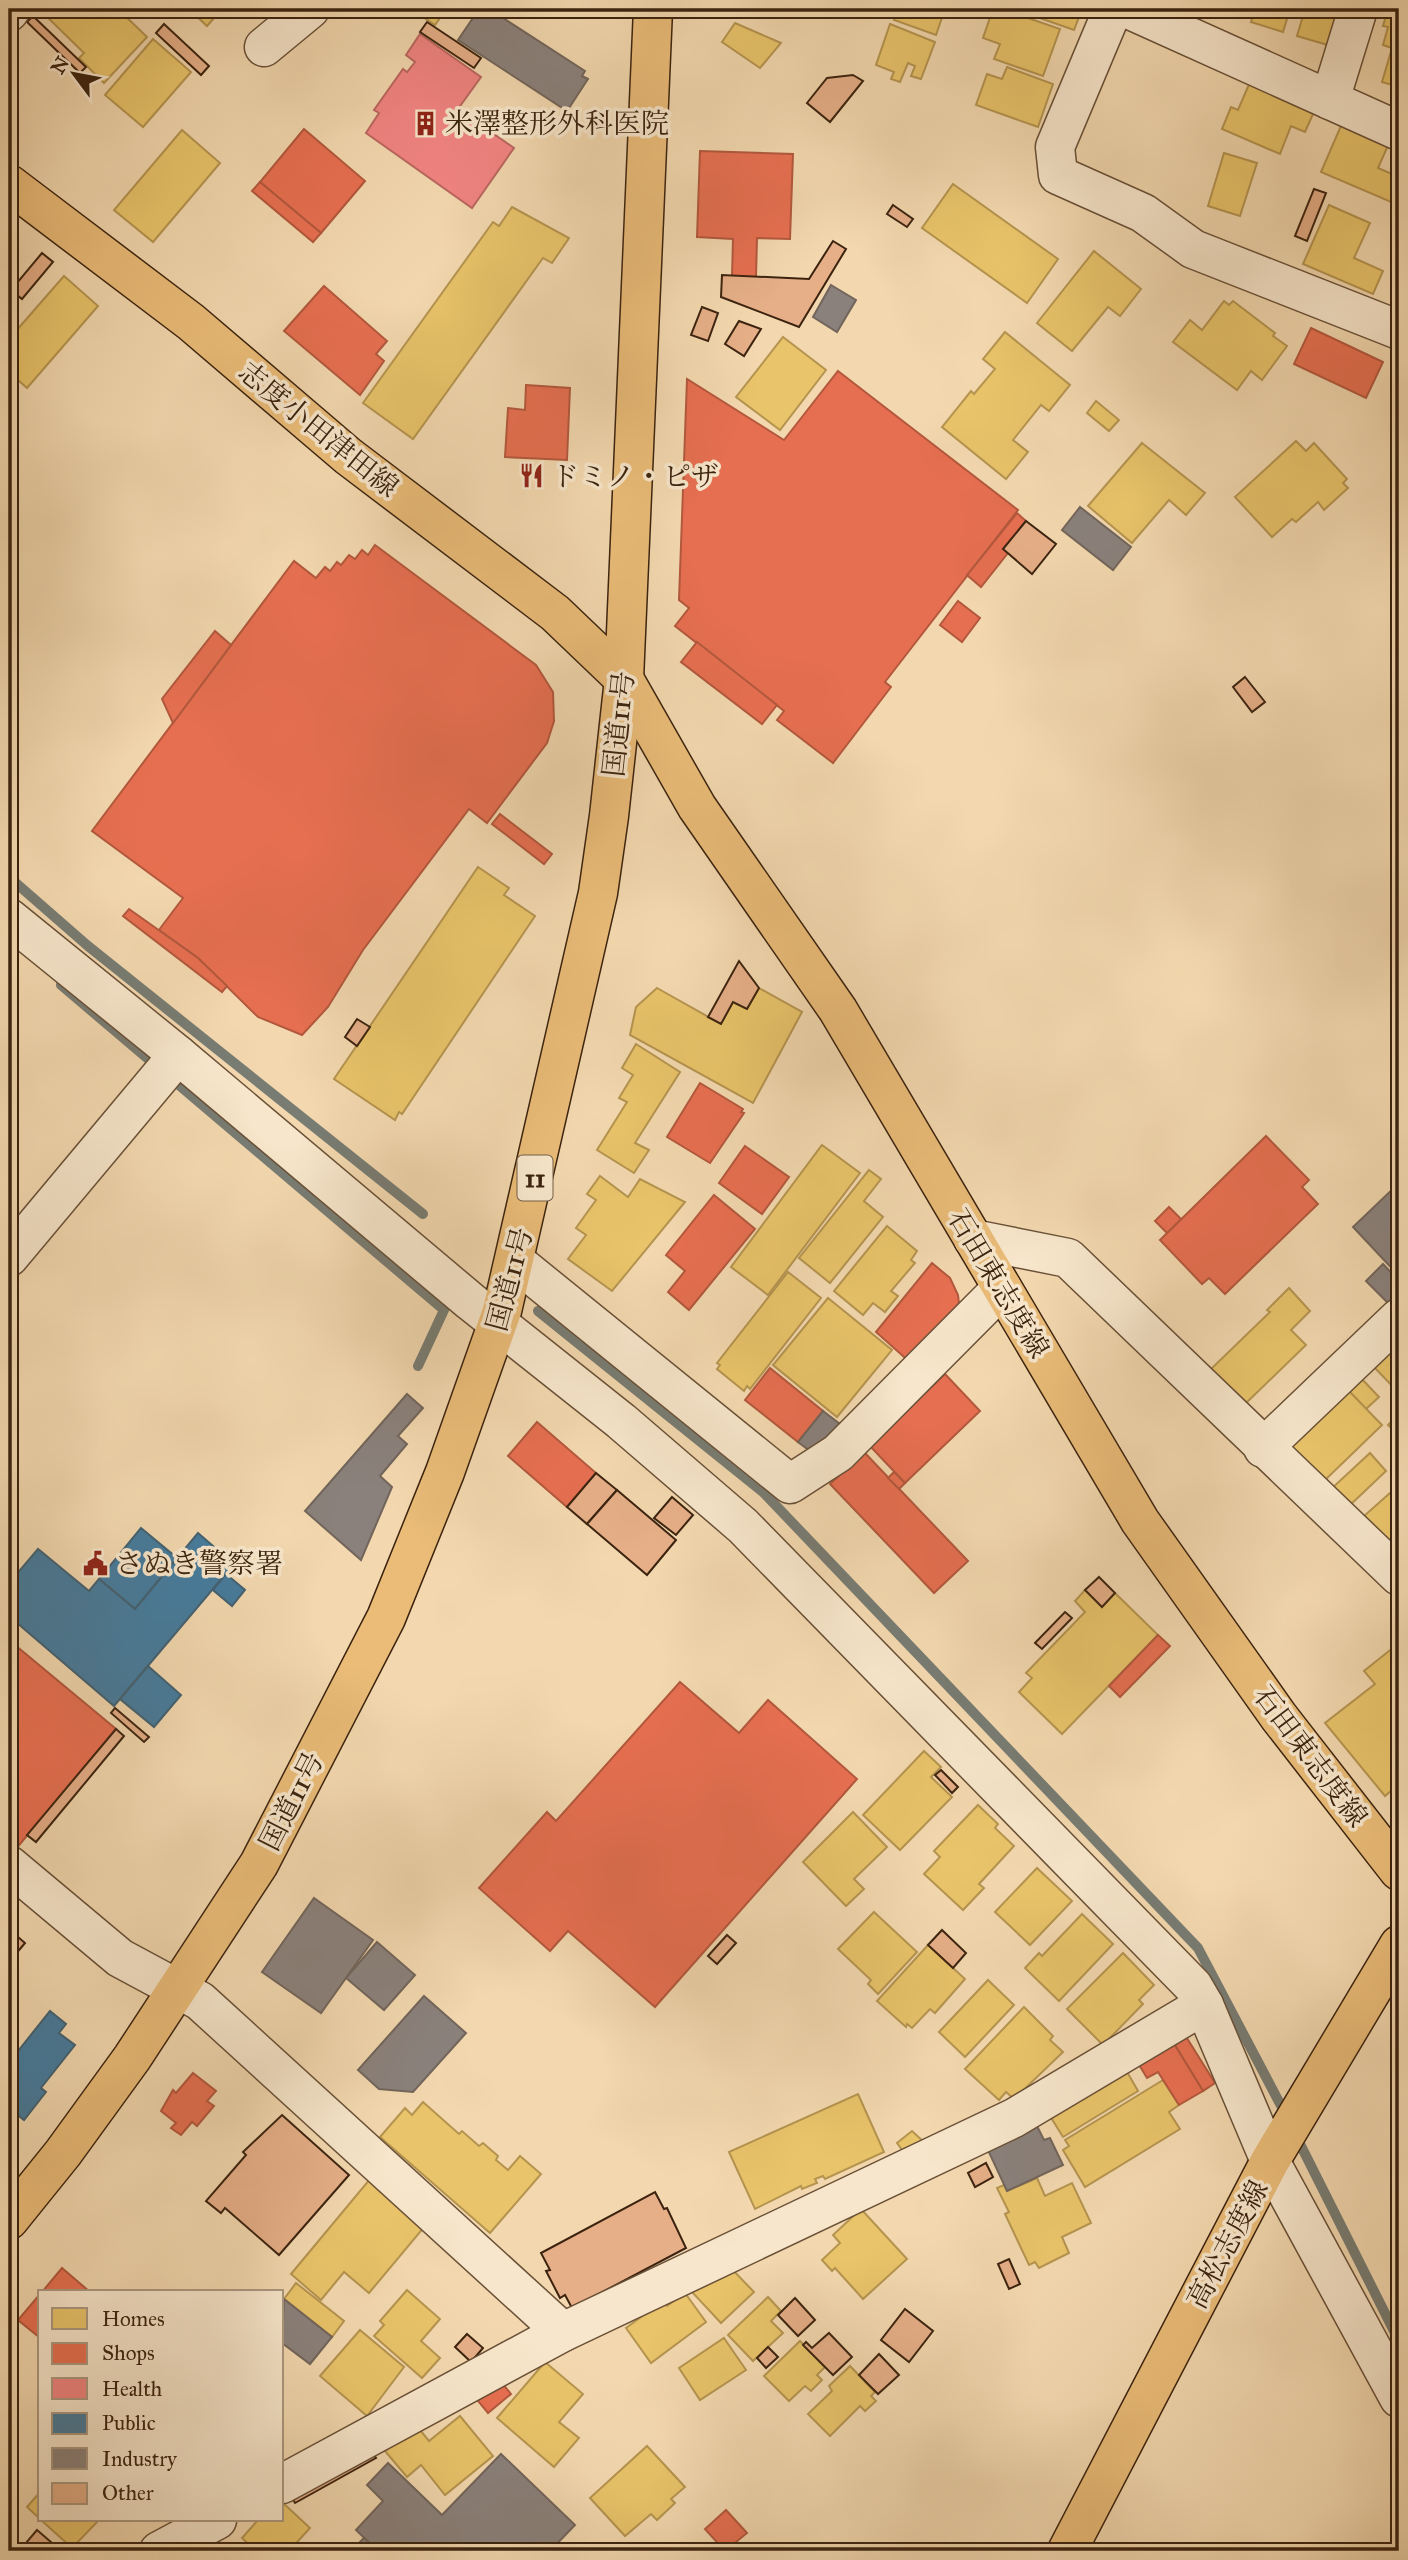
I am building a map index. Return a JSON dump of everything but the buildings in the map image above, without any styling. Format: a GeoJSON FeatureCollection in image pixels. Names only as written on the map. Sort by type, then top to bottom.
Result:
{"type":"FeatureCollection","features":[{"type":"Feature","properties":{"kind":"main road","name":"国道11号"},"geometry":{"type":"LineString","coordinates":[[9,2220],[63,2153],[180,1988],[259,1864],[386,1618],[445,1472],[498,1324],[516,1262],[598,893],[624,679],[645,13]]}},
{"type":"Feature","properties":{"kind":"main road","name":"志度小田津田線"},"geometry":{"type":"LineString","coordinates":[[9,184],[191,322],[348,456],[555,612],[624,679]]}},
{"type":"Feature","properties":{"kind":"main road","name":"石田東志度線"},"geometry":{"type":"LineString","coordinates":[[624,679],[697,807],[838,1010],[1140,1521],[1279,1717],[1399,1871]]}},
{"type":"Feature","properties":{"kind":"main road","name":"高松志度線"},"geometry":{"type":"LineString","coordinates":[[1067,2551],[1270,2161],[1399,1945]]}},
{"type":"Feature","properties":{"kind":"street"},"geometry":{"type":"LineString","coordinates":[[264,47],[310,9]]}},
{"type":"Feature","properties":{"kind":"street"},"geometry":{"type":"LineString","coordinates":[[1113,9],[1055,147],[1058,175],[1143,213],[1193,249],[1399,330]]}},
{"type":"Feature","properties":{"kind":"street"},"geometry":{"type":"LineString","coordinates":[[1128,9],[1399,131]]}},
{"type":"Feature","properties":{"kind":"street"},"geometry":{"type":"LineString","coordinates":[[1330,100],[1358,9]]}},
{"type":"Feature","properties":{"kind":"street"},"geometry":{"type":"LineString","coordinates":[[9,918],[178,1055],[498,1324],[621,1420],[743,1526],[1147,1937],[1193,1986],[1204,2005],[1270,2161],[1399,2398]]}},
{"type":"Feature","properties":{"kind":"street"},"geometry":{"type":"LineString","coordinates":[[9,1257],[178,1055]]}},
{"type":"Feature","properties":{"kind":"street"},"geometry":{"type":"LineString","coordinates":[[973,1239],[1068,1258],[1399,1577]]}},
{"type":"Feature","properties":{"kind":"street"},"geometry":{"type":"LineString","coordinates":[[516,1262],[790,1484],[838,1454],[1002,1288]]}},
{"type":"Feature","properties":{"kind":"street"},"geometry":{"type":"LineString","coordinates":[[1263,1448],[1399,1318]]}},
{"type":"Feature","properties":{"kind":"street"},"geometry":{"type":"LineString","coordinates":[[9,1865],[120,1958],[200,2001],[563,2332]]}},
{"type":"Feature","properties":{"kind":"street"},"geometry":{"type":"LineString","coordinates":[[284,2483],[563,2332],[1014,2118],[1204,2005]]}},
{"type":"Feature","properties":{"kind":"street"},"geometry":{"type":"LineString","coordinates":[[159,2551],[213,2522]]}},
{"type":"Feature","properties":{"kind":"waterway"},"geometry":{"type":"LineString","coordinates":[[9,877],[88,946],[423,1214]]}},
{"type":"Feature","properties":{"kind":"waterway"},"geometry":{"type":"LineString","coordinates":[[61,985],[444,1310],[418,1366]]}},
{"type":"Feature","properties":{"kind":"waterway"},"geometry":{"type":"LineString","coordinates":[[538,1311],[763,1492],[1198,1948],[1287,2117]]}},
{"type":"Feature","properties":{"kind":"waterway"},"geometry":{"type":"LineString","coordinates":[[1295,2134],[1399,2341]]}},
{"type":"Feature","properties":{"kind":"place","name":"米澤整形外科医院"},"geometry":{"type":"Point","coordinates":[425,123]}},
{"type":"Feature","properties":{"kind":"place","name":"ドミノ・ピザ"},"geometry":{"type":"Point","coordinates":[531,476]}},
{"type":"Feature","properties":{"kind":"place","name":"さぬき警察署"},"geometry":{"type":"Point","coordinates":[95,1563]}}]}
